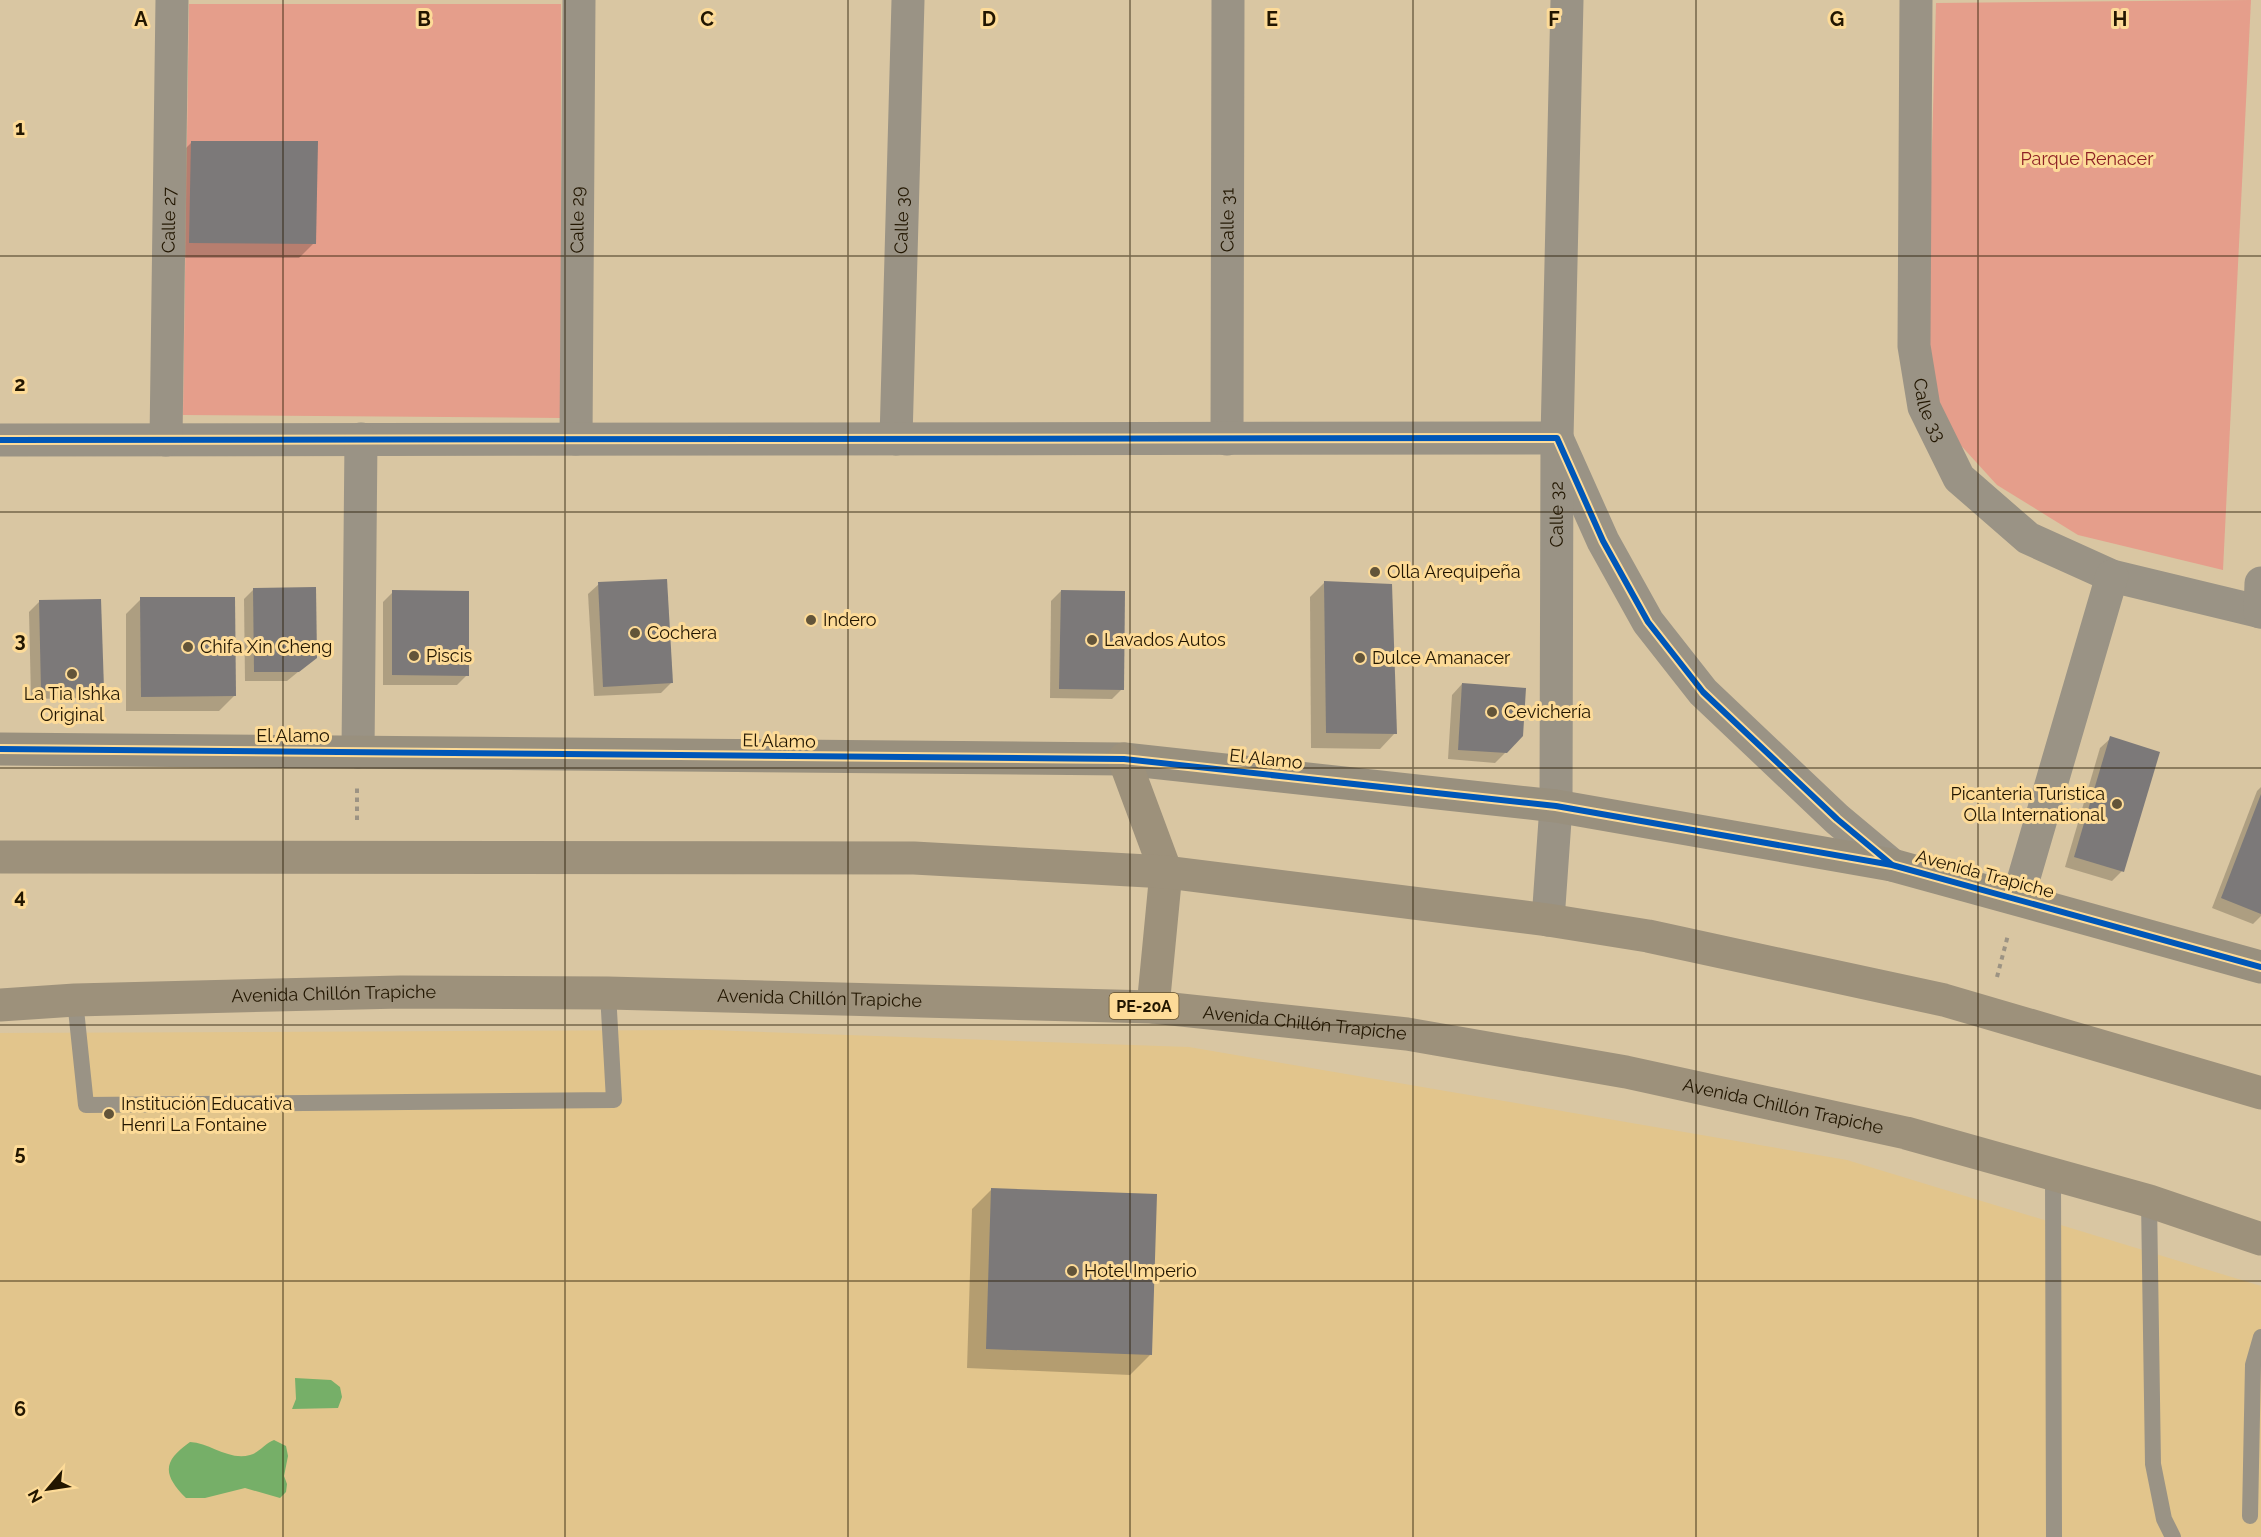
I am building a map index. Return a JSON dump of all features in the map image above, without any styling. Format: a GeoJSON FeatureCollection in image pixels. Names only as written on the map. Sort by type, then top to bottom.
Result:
{"type":"FeatureCollection","features":[{"type":"Feature","properties":{"kind":"main road"},"geometry":{"type":"LineString","coordinates":[[1124,759],[1166,872],[1154,1007]]}},
{"type":"Feature","properties":{"kind":"main road"},"geometry":{"type":"LineString","coordinates":[[0,858],[356,856],[914,858],[1166,872],[1548,920],[1660,938],[1944,1000],[2261,1094]]}},
{"type":"Feature","properties":{"kind":"main road","name":"Avenida Chillón Trapiche"},"geometry":{"type":"LineString","coordinates":[[0,1005],[75,1000],[400,992],[608,993],[1154,1007],[1407,1034],[1626,1072],[1906,1133],[2149,1201],[2261,1239]]}},
{"type":"Feature","properties":{"kind":"street","name":"Calle 27"},"geometry":{"type":"LineString","coordinates":[[166,440],[172,0]]}},
{"type":"Feature","properties":{"kind":"street","name":"Calle 29"},"geometry":{"type":"LineString","coordinates":[[576,439],[579,0]]}},
{"type":"Feature","properties":{"kind":"street","name":"Calle 30"},"geometry":{"type":"LineString","coordinates":[[896,439],[908,0]]}},
{"type":"Feature","properties":{"kind":"street","name":"Calle 31"},"geometry":{"type":"LineString","coordinates":[[1227,439],[1228,0]]}},
{"type":"Feature","properties":{"kind":"street","name":"Calle 32"},"geometry":{"type":"LineString","coordinates":[[1548,920],[1556,806],[1557,438],[1567,0]]}},
{"type":"Feature","properties":{"kind":"street","name":"Calle 33"},"geometry":{"type":"LineString","coordinates":[[1916,0],[1914,346],[1924,407],[1959,478],[2028,538],[2112,576],[2261,612]]}},
{"type":"Feature","properties":{"kind":"street"},"geometry":{"type":"LineString","coordinates":[[0,440],[1557,438],[1603,542],[1648,622],[1696,683],[1837,819],[1892,865]]}},
{"type":"Feature","properties":{"kind":"street"},"geometry":{"type":"LineString","coordinates":[[358,752],[361,440]]}},
{"type":"Feature","properties":{"kind":"street"},"geometry":{"type":"LineString","coordinates":[[2018,898],[2112,576]]}},
{"type":"Feature","properties":{"kind":"street"},"geometry":{"type":"LineString","coordinates":[[2261,583],[2261,612]]}},
{"type":"Feature","properties":{"kind":"street","name":"El Alamo"},"geometry":{"type":"LineString","coordinates":[[0,749],[1124,759],[1556,806]]}},
{"type":"Feature","properties":{"kind":"street","name":"Avenida Trapiche"},"geometry":{"type":"LineString","coordinates":[[1556,806],[1892,865],[2261,967]]}},
{"type":"Feature","properties":{"kind":"lane"},"geometry":{"type":"LineString","coordinates":[[75,1000],[86,1105],[614,1100],[608,993]]}},
{"type":"Feature","properties":{"kind":"lane"},"geometry":{"type":"LineString","coordinates":[[2053,1175],[2054,1537]]}},
{"type":"Feature","properties":{"kind":"lane"},"geometry":{"type":"LineString","coordinates":[[2149,1201],[2153,1464],[2163,1519],[2173,1537]]}},
{"type":"Feature","properties":{"kind":"lane"},"geometry":{"type":"LineString","coordinates":[[2250,1516],[2253,1365],[2261,1337]]}},
{"type":"Feature","properties":{"kind":"path"},"geometry":{"type":"LineString","coordinates":[[356,856],[358,752]]}},
{"type":"Feature","properties":{"kind":"path"},"geometry":{"type":"LineString","coordinates":[[1987,1013],[2018,898]]}},
{"type":"Feature","properties":{"kind":"shaded area"},"geometry":{"type":"Polygon","coordinates":[[[708,1030],[1189,1047],[1847,1160],[2261,1286],[2261,1537],[0,1537],[0,1033],[708,1030]]]}},
{"type":"Feature","properties":{"kind":"shaded area"},"geometry":{"type":"Polygon","coordinates":[[[295,1378],[331,1380],[340,1387],[342,1397],[338,1408],[292,1409],[296,1399],[295,1378]]]}},
{"type":"Feature","properties":{"kind":"shaded area"},"geometry":{"type":"Polygon","coordinates":[[[274,1440],[286,1446],[288,1456],[284,1476],[287,1484],[286,1492],[280,1498],[245,1488],[205,1498],[186,1498],[170,1475],[169,1468],[175,1455],[190,1442],[227,1454],[242,1456],[253,1454],[274,1440]]]}},
{"type":"Feature","properties":{"kind":"green space","name":"Parque Renacer"},"geometry":{"type":"Polygon","coordinates":[[[2251,0],[2223,570],[2078,535],[1997,485],[1945,428],[1926,362],[1936,3],[2251,0]]]}},
{"type":"Feature","properties":{"kind":"green space"},"geometry":{"type":"Polygon","coordinates":[[[189,4],[561,4],[561,418],[183,415],[189,4]]]}},
{"type":"Feature","properties":{"kind":"building"},"geometry":{"type":"Polygon","coordinates":[[[191,141],[318,141],[316,244],[189,243],[191,141]]]}},
{"type":"Feature","properties":{"kind":"building","name":"Cochera"},"geometry":{"type":"Polygon","coordinates":[[[667,579],[673,683],[603,687],[598,582],[667,579]]]}},
{"type":"Feature","properties":{"kind":"building","name":"Dulce Amanacer"},"geometry":{"type":"Polygon","coordinates":[[[1324,581],[1392,584],[1397,734],[1326,733],[1324,581]]]}},
{"type":"Feature","properties":{"kind":"building"},"geometry":{"type":"Polygon","coordinates":[[[316,587],[317,658],[299,672],[254,672],[253,588],[316,587]]]}},
{"type":"Feature","properties":{"kind":"building"},"geometry":{"type":"Polygon","coordinates":[[[392,590],[469,591],[469,676],[392,675],[392,590]]]}},
{"type":"Feature","properties":{"kind":"building","name":"Lavados Autos"},"geometry":{"type":"Polygon","coordinates":[[[1061,590],[1125,591],[1124,690],[1059,689],[1061,590]]]}},
{"type":"Feature","properties":{"kind":"building","name":"Chifa Xin Cheng"},"geometry":{"type":"Polygon","coordinates":[[[140,597],[235,597],[236,696],[141,697],[140,597]]]}},
{"type":"Feature","properties":{"kind":"building"},"geometry":{"type":"Polygon","coordinates":[[[101,599],[104,689],[41,690],[39,600],[101,599]]]}},
{"type":"Feature","properties":{"kind":"building","name":"Cevichería"},"geometry":{"type":"Polygon","coordinates":[[[1462,683],[1526,688],[1523,736],[1507,753],[1458,750],[1462,683]]]}},
{"type":"Feature","properties":{"kind":"building","name":"Picanteria Turistica Olla International"},"geometry":{"type":"Polygon","coordinates":[[[2110,736],[2160,752],[2124,872],[2074,857],[2110,736]]]}},
{"type":"Feature","properties":{"kind":"building"},"geometry":{"type":"Polygon","coordinates":[[[2261,794],[2261,914],[2221,898],[2261,794]]]}},
{"type":"Feature","properties":{"kind":"building","name":"Hotel Imperio"},"geometry":{"type":"Polygon","coordinates":[[[991,1188],[1157,1194],[1152,1355],[986,1349],[991,1188]]]}},
{"type":"Feature","properties":{"kind":"cycle path"},"geometry":{"type":"LineString","coordinates":[[0,440],[1557,438],[1603,541],[1648,622],[1703,692],[1837,819],[1891,864]]}},
{"type":"Feature","properties":{"kind":"cycle path"},"geometry":{"type":"LineString","coordinates":[[0,749],[1124,759],[1556,806],[1892,865],[2261,967]]}},
{"type":"Feature","properties":{"kind":"place","name":"Olla Arequipeña"},"geometry":{"type":"Point","coordinates":[1375,572]}},
{"type":"Feature","properties":{"kind":"place","name":"Indero"},"geometry":{"type":"Point","coordinates":[811,620]}},
{"type":"Feature","properties":{"kind":"place","name":"Cochera"},"geometry":{"type":"Point","coordinates":[635,633]}},
{"type":"Feature","properties":{"kind":"place","name":"Lavados Autos"},"geometry":{"type":"Point","coordinates":[1092,640]}},
{"type":"Feature","properties":{"kind":"place","name":"Chifa Xin Cheng"},"geometry":{"type":"Point","coordinates":[188,647]}},
{"type":"Feature","properties":{"kind":"place","name":"Piscis"},"geometry":{"type":"Point","coordinates":[414,656]}},
{"type":"Feature","properties":{"kind":"place","name":"Dulce Amanacer"},"geometry":{"type":"Point","coordinates":[1360,658]}},
{"type":"Feature","properties":{"kind":"place","name":"La Tia Ishka Original"},"geometry":{"type":"Point","coordinates":[72,674]}},
{"type":"Feature","properties":{"kind":"place","name":"Cevichería"},"geometry":{"type":"Point","coordinates":[1492,712]}},
{"type":"Feature","properties":{"kind":"place","name":"Picanteria Turistica Olla International"},"geometry":{"type":"Point","coordinates":[2117,804]}},
{"type":"Feature","properties":{"kind":"place","name":"Institución Educativa Henri La Fontaine"},"geometry":{"type":"Point","coordinates":[109,1114]}},
{"type":"Feature","properties":{"kind":"place","name":"Hotel Imperio"},"geometry":{"type":"Point","coordinates":[1072,1271]}}]}
